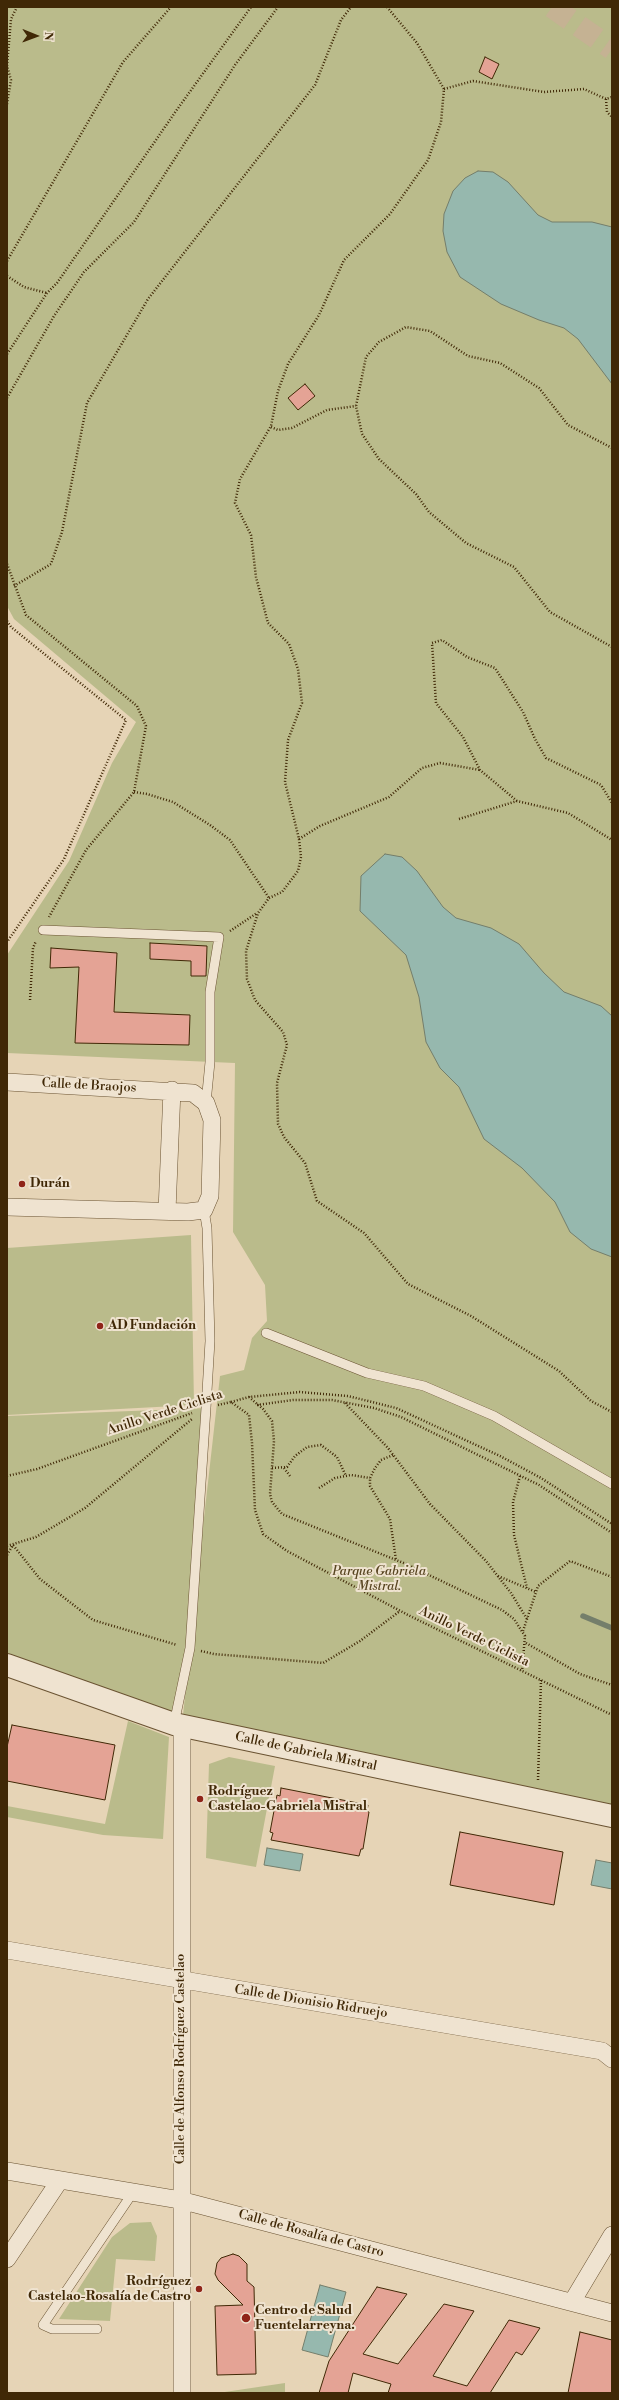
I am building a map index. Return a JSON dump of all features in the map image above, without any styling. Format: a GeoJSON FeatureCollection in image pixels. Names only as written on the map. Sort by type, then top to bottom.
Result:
{"type":"FeatureCollection","features":[{"type":"Feature","properties":{"kind":"street","name":"Calle de Braojos"},"geometry":{"type":"LineString","coordinates":[[7,1082],[172,1090],[193,1093],[206,1103]]}},
{"type":"Feature","properties":{"kind":"street"},"geometry":{"type":"LineString","coordinates":[[167,1211],[172,1090]]}},
{"type":"Feature","properties":{"kind":"street"},"geometry":{"type":"LineString","coordinates":[[7,1207],[167,1211],[204,1210],[210,1196],[212,1120],[206,1103]]}},
{"type":"Feature","properties":{"kind":"street","name":"Calle de Gabriela Mistral"},"geometry":{"type":"LineString","coordinates":[[7,1665],[178,1725],[612,1816]]}},
{"type":"Feature","properties":{"kind":"street","name":"Calle de Alfonso Rodríguez Castelao"},"geometry":{"type":"LineString","coordinates":[[178,1725],[182,1980],[180,2200],[182,2393]]}},
{"type":"Feature","properties":{"kind":"street","name":"Calle de Dionisio Ridruejo"},"geometry":{"type":"LineString","coordinates":[[7,1950],[602,2051],[612,2059]]}},
{"type":"Feature","properties":{"kind":"street","name":"Calle de Rosalía de Castro"},"geometry":{"type":"LineString","coordinates":[[7,2171],[134,2191],[180,2200],[612,2313]]}},
{"type":"Feature","properties":{"kind":"street"},"geometry":{"type":"LineString","coordinates":[[7,2259],[60,2180]]}},
{"type":"Feature","properties":{"kind":"street"},"geometry":{"type":"LineString","coordinates":[[572,2302],[612,2235]]}},
{"type":"Feature","properties":{"kind":"lane"},"geometry":{"type":"LineString","coordinates":[[43,930],[219,937],[210,992],[210,1062],[206,1103]]}},
{"type":"Feature","properties":{"kind":"lane"},"geometry":{"type":"LineString","coordinates":[[178,1725],[190,1648],[210,1341],[207,1228],[204,1210]]}},
{"type":"Feature","properties":{"kind":"lane"},"geometry":{"type":"LineString","coordinates":[[266,1333],[367,1373],[424,1386],[494,1416],[612,1484]]}},
{"type":"Feature","properties":{"kind":"lane"},"geometry":{"type":"LineString","coordinates":[[97,2329],[52,2329],[43,2325],[134,2191]]}},
{"type":"Feature","properties":{"kind":"path"},"geometry":{"type":"LineString","coordinates":[[7,104],[11,80],[8,66],[11,19],[17,7]]}},
{"type":"Feature","properties":{"kind":"path"},"geometry":{"type":"LineString","coordinates":[[7,261],[123,62],[171,7]]}},
{"type":"Feature","properties":{"kind":"path"},"geometry":{"type":"LineString","coordinates":[[7,354],[47,293],[57,283],[176,111],[251,7]]}},
{"type":"Feature","properties":{"kind":"path"},"geometry":{"type":"LineString","coordinates":[[7,398],[54,316],[84,272],[134,222],[235,65],[278,7]]}},
{"type":"Feature","properties":{"kind":"path"},"geometry":{"type":"LineString","coordinates":[[14,586],[51,564],[62,532],[87,403],[148,299],[315,85],[341,20],[351,7]]}},
{"type":"Feature","properties":{"kind":"path"},"geometry":{"type":"LineString","coordinates":[[387,7],[417,43],[444,89],[442,122],[428,160],[390,214],[344,260],[319,315],[288,364],[278,391],[270,426],[240,479],[235,503],[251,535],[256,578],[268,623],[289,644],[298,669],[302,703],[288,740],[285,782],[299,839],[301,857],[298,871],[282,892],[269,898],[258,913],[246,950],[247,979],[255,1000],[283,1032],[287,1045],[277,1083],[278,1124],[284,1137],[305,1163],[317,1201],[364,1233],[408,1284],[472,1316],[559,1371],[591,1401],[612,1412]]}},
{"type":"Feature","properties":{"kind":"path"},"geometry":{"type":"LineString","coordinates":[[444,89],[474,81],[544,92],[584,89],[606,99],[612,97]]}},
{"type":"Feature","properties":{"kind":"path"},"geometry":{"type":"LineString","coordinates":[[606,99],[607,112],[612,117]]}},
{"type":"Feature","properties":{"kind":"path"},"geometry":{"type":"LineString","coordinates":[[7,276],[24,287],[47,293]]}},
{"type":"Feature","properties":{"kind":"path"},"geometry":{"type":"LineString","coordinates":[[612,448],[568,425],[539,388],[500,363],[468,356],[430,331],[406,327],[379,342],[366,357],[356,406],[362,434],[379,459],[416,494],[428,512],[466,543],[514,567],[550,612],[612,647]]}},
{"type":"Feature","properties":{"kind":"path"},"geometry":{"type":"LineString","coordinates":[[270,426],[278,430],[292,428],[328,410],[356,406]]}},
{"type":"Feature","properties":{"kind":"path"},"geometry":{"type":"LineString","coordinates":[[7,564],[26,615],[136,706],[146,726],[134,792],[86,850],[33,948],[30,1000]]}},
{"type":"Feature","properties":{"kind":"path"},"geometry":{"type":"LineString","coordinates":[[7,621],[11,627],[126,720],[64,859],[7,942]]}},
{"type":"Feature","properties":{"kind":"path"},"geometry":{"type":"LineString","coordinates":[[612,803],[600,785],[546,758],[535,739],[523,712],[495,668],[467,657],[442,640],[432,643],[436,703],[463,737],[480,770],[517,801],[568,813],[612,840]]}},
{"type":"Feature","properties":{"kind":"path"},"geometry":{"type":"LineString","coordinates":[[299,839],[320,826],[389,797],[422,768],[440,763],[480,770]]}},
{"type":"Feature","properties":{"kind":"path"},"geometry":{"type":"LineString","coordinates":[[134,792],[147,794],[173,802],[210,824],[230,840],[269,898]]}},
{"type":"Feature","properties":{"kind":"path"},"geometry":{"type":"LineString","coordinates":[[459,819],[517,801]]}},
{"type":"Feature","properties":{"kind":"path"},"geometry":{"type":"LineString","coordinates":[[219,937],[258,913]]}},
{"type":"Feature","properties":{"kind":"path"},"geometry":{"type":"LineString","coordinates":[[231,1402],[249,1397],[300,1392],[329,1394],[370,1400],[396,1408],[500,1456],[540,1478],[612,1524]]}},
{"type":"Feature","properties":{"kind":"path"},"geometry":{"type":"LineString","coordinates":[[249,1397],[263,1409],[272,1421],[274,1434],[270,1494],[272,1502],[282,1514],[396,1560],[502,1610],[514,1619],[523,1631],[526,1643],[522,1671]]}},
{"type":"Feature","properties":{"kind":"path"},"geometry":{"type":"LineString","coordinates":[[257,1405],[293,1400],[344,1402],[374,1408],[401,1417],[539,1485],[612,1533]]}},
{"type":"Feature","properties":{"kind":"path","name":"Anillo Verde Ciclista"},"geometry":{"type":"LineString","coordinates":[[7,1476],[37,1469],[206,1408],[231,1402],[249,1415],[252,1443],[255,1510],[263,1534],[286,1551],[612,1715]]}},
{"type":"Feature","properties":{"kind":"path"},"geometry":{"type":"LineString","coordinates":[[344,1402],[393,1455],[430,1504],[498,1576],[527,1619]]}},
{"type":"Feature","properties":{"kind":"path"},"geometry":{"type":"LineString","coordinates":[[7,1546],[36,1537],[85,1508],[206,1408]]}},
{"type":"Feature","properties":{"kind":"path"},"geometry":{"type":"LineString","coordinates":[[272,1468],[284,1468],[307,1447],[321,1445],[337,1457],[346,1476]]}},
{"type":"Feature","properties":{"kind":"path"},"geometry":{"type":"LineString","coordinates":[[393,1455],[381,1460],[370,1478],[370,1486],[375,1498],[390,1519],[396,1560]]}},
{"type":"Feature","properties":{"kind":"path"},"geometry":{"type":"LineString","coordinates":[[284,1468],[290,1476]]}},
{"type":"Feature","properties":{"kind":"path"},"geometry":{"type":"LineString","coordinates":[[319,1488],[335,1478],[346,1476],[370,1478]]}},
{"type":"Feature","properties":{"kind":"path"},"geometry":{"type":"LineString","coordinates":[[520,1476],[513,1502],[514,1534],[527,1588]]}},
{"type":"Feature","properties":{"kind":"path"},"geometry":{"type":"LineString","coordinates":[[7,1555],[13,1545]]}},
{"type":"Feature","properties":{"kind":"path"},"geometry":{"type":"LineString","coordinates":[[523,1631],[538,1586],[570,1561],[612,1577]]}},
{"type":"Feature","properties":{"kind":"path"},"geometry":{"type":"LineString","coordinates":[[498,1576],[536,1592]]}},
{"type":"Feature","properties":{"kind":"path"},"geometry":{"type":"LineString","coordinates":[[526,1643],[580,1674],[612,1685]]}},
{"type":"Feature","properties":{"kind":"path"},"geometry":{"type":"LineString","coordinates":[[538,1780],[541,1680]]}},
{"type":"Feature","properties":{"kind":"green space","name":"Parque Gabriela Mistral."},"geometry":{"type":"Polygon","coordinates":[[[7,7],[612,7],[612,1809],[182,1725],[189,1657],[174,1724],[7,1665],[7,1416],[206,1408],[192,1624],[220,1376],[244,1370],[252,1338],[267,1321],[265,1285],[233,1232],[235,1063],[7,1053],[7,955],[69,861],[112,763],[136,722],[14,619],[7,606],[7,7]]]}},
{"type":"Feature","properties":{"kind":"green space","name":"AD Fundación"},"geometry":{"type":"Polygon","coordinates":[[[191,1235],[194,1405],[7,1415],[7,1248],[191,1235]]]}},
{"type":"Feature","properties":{"kind":"green space"},"geometry":{"type":"Polygon","coordinates":[[[128,1721],[169,1737],[163,1839],[103,1835],[7,1817],[7,1806],[105,1824],[128,1721]]]}},
{"type":"Feature","properties":{"kind":"green space"},"geometry":{"type":"Polygon","coordinates":[[[229,1757],[275,1766],[256,1867],[206,1858],[209,1764],[229,1757]]]}},
{"type":"Feature","properties":{"kind":"green space"},"geometry":{"type":"Polygon","coordinates":[[[151,2222],[157,2236],[155,2261],[116,2259],[110,2321],[59,2319],[112,2237],[130,2223],[151,2222]]]}},
{"type":"Feature","properties":{"kind":"green space"},"geometry":{"type":"Polygon","coordinates":[[[285,2383],[285,2393],[218,2393],[285,2383]]]}},
{"type":"Feature","properties":{"kind":"water"},"geometry":{"type":"Polygon","coordinates":[[[478,171],[493,172],[508,182],[538,215],[552,222],[592,222],[612,227],[612,384],[578,339],[564,328],[539,320],[501,304],[460,277],[447,252],[443,231],[444,214],[453,191],[465,178],[478,171]]]}},
{"type":"Feature","properties":{"kind":"water"},"geometry":{"type":"Polygon","coordinates":[[[385,854],[402,857],[417,871],[443,907],[456,918],[491,928],[519,944],[544,973],[564,992],[601,1006],[612,1016],[612,1257],[591,1249],[570,1232],[555,1202],[522,1168],[484,1139],[459,1087],[440,1068],[426,1042],[419,997],[406,955],[360,911],[361,876],[385,854]]]}},
{"type":"Feature","properties":{"kind":"water"},"geometry":{"type":"Polygon","coordinates":[[[267,1848],[303,1854],[300,1871],[264,1865],[267,1848]]]}},
{"type":"Feature","properties":{"kind":"water"},"geometry":{"type":"Polygon","coordinates":[[[596,1860],[612,1863],[612,1889],[591,1885],[596,1860]]]}},
{"type":"Feature","properties":{"kind":"water"},"geometry":{"type":"Polygon","coordinates":[[[320,2285],[346,2292],[328,2357],[302,2350],[320,2285]]]}},
{"type":"Feature","properties":{"kind":"building"},"geometry":{"type":"Polygon","coordinates":[[[485,57],[499,64],[492,79],[479,72],[485,57]]]}},
{"type":"Feature","properties":{"kind":"building"},"geometry":{"type":"Polygon","coordinates":[[[305,384],[315,396],[298,410],[288,398],[305,384]]]}},
{"type":"Feature","properties":{"kind":"building"},"geometry":{"type":"Polygon","coordinates":[[[150,943],[207,946],[206,976],[191,976],[191,961],[150,959],[150,943]]]}},
{"type":"Feature","properties":{"kind":"building"},"geometry":{"type":"Polygon","coordinates":[[[51,948],[117,953],[114,1012],[190,1015],[189,1045],[75,1043],[79,967],[50,968],[51,948]]]}},
{"type":"Feature","properties":{"kind":"building"},"geometry":{"type":"Polygon","coordinates":[[[12,1725],[115,1745],[105,1800],[7,1781],[7,1747],[12,1725]]]}},
{"type":"Feature","properties":{"kind":"building"},"geometry":{"type":"Polygon","coordinates":[[[281,1788],[368,1805],[367,1811],[369,1812],[363,1849],[361,1849],[359,1856],[271,1840],[273,1833],[270,1832],[277,1795],[280,1796],[281,1788]]]}},
{"type":"Feature","properties":{"kind":"building"},"geometry":{"type":"Polygon","coordinates":[[[460,1832],[563,1852],[554,1905],[450,1885],[460,1832]]]}},
{"type":"Feature","properties":{"kind":"building"},"geometry":{"type":"Polygon","coordinates":[[[233,2254],[239,2256],[247,2264],[247,2281],[254,2287],[256,2374],[217,2375],[215,2306],[243,2305],[218,2280],[215,2274],[217,2263],[221,2258],[233,2254]]]}},
{"type":"Feature","properties":{"kind":"building"},"geometry":{"type":"Polygon","coordinates":[[[377,2287],[407,2294],[363,2354],[398,2364],[444,2304],[474,2311],[433,2376],[467,2386],[509,2320],[540,2328],[522,2355],[516,2352],[490,2393],[388,2393],[391,2384],[353,2373],[348,2393],[319,2393],[329,2361],[377,2287]]]}},
{"type":"Feature","properties":{"kind":"building"},"geometry":{"type":"Polygon","coordinates":[[[580,2332],[612,2340],[612,2393],[568,2393],[580,2332]]]}},
{"type":"Feature","properties":{"kind":"waterway"},"geometry":{"type":"LineString","coordinates":[[583,1616],[612,1628]]}},
{"type":"Feature","properties":{"kind":"tunnel"},"geometry":{"type":"LineString","coordinates":[[552,7],[612,49]]}},
{"type":"Feature","properties":{"kind":"place","name":"Durán"},"geometry":{"type":"Point","coordinates":[22,1184]}},
{"type":"Feature","properties":{"kind":"place","name":"AD Fundación"},"geometry":{"type":"Point","coordinates":[100,1326]}},
{"type":"Feature","properties":{"kind":"place","name":"Rodríguez Castelao-Gabriela Mistral"},"geometry":{"type":"Point","coordinates":[200,1799]}},
{"type":"Feature","properties":{"kind":"place","name":"Rodríguez Castelao-Rosalía de Castro"},"geometry":{"type":"Point","coordinates":[199,2289]}},
{"type":"Feature","properties":{"kind":"place","name":"Centro de Salud Fuentelarreyna."},"geometry":{"type":"Point","coordinates":[246,2318]}}]}
